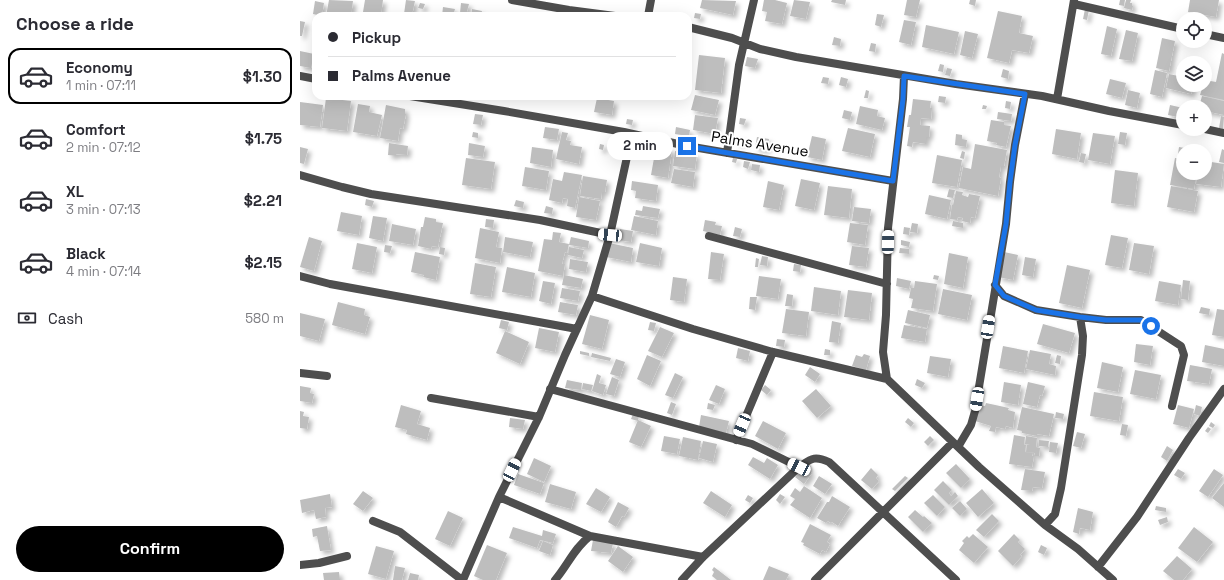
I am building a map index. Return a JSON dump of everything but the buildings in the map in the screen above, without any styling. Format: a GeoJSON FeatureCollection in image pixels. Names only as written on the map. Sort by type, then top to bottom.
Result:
{"type":"FeatureCollection","features":[{"type":"Feature","properties":{"kind":"street"},"geometry":{"type":"LineString","coordinates":[[512,0],[584,12]]}},
{"type":"Feature","properties":{"kind":"street"},"geometry":{"type":"LineString","coordinates":[[649,12],[651,0]]}},
{"type":"Feature","properties":{"kind":"street"},"geometry":{"type":"LineString","coordinates":[[727,153],[743,42],[754,0]]}},
{"type":"Feature","properties":{"kind":"street"},"geometry":{"type":"LineString","coordinates":[[1057,99],[1074,2],[1176,27]]}},
{"type":"Feature","properties":{"kind":"street"},"geometry":{"type":"LineString","coordinates":[[692,28],[743,42],[760,49],[796,58],[1057,99],[1176,124]]}},
{"type":"Feature","properties":{"kind":"street"},"geometry":{"type":"LineString","coordinates":[[1212,35],[1224,38]]}},
{"type":"Feature","properties":{"kind":"street"},"geometry":{"type":"LineString","coordinates":[[300,76],[312,78]]}},
{"type":"Feature","properties":{"kind":"street"},"geometry":{"type":"LineString","coordinates":[[887,379],[883,352],[887,284],[888,228],[903,99],[904,76]]}},
{"type":"Feature","properties":{"kind":"street"},"geometry":{"type":"LineString","coordinates":[[815,580],[883,513],[909,484],[955,445],[971,425],[975,411],[1006,224],[1015,145],[1025,94]]}},
{"type":"Feature","properties":{"kind":"street","name":"Palms Avenue"},"geometry":{"type":"LineString","coordinates":[[435,100],[632,134],[727,153],[893,181]]}},
{"type":"Feature","properties":{"kind":"street"},"geometry":{"type":"LineString","coordinates":[[1212,130],[1224,133]]}},
{"type":"Feature","properties":{"kind":"street"},"geometry":{"type":"LineString","coordinates":[[373,521],[400,532],[462,580],[499,498],[539,417],[592,296],[610,235],[632,134]]}},
{"type":"Feature","properties":{"kind":"street"},"geometry":{"type":"LineString","coordinates":[[300,175],[371,194],[540,220],[610,235]]}},
{"type":"Feature","properties":{"kind":"street"},"geometry":{"type":"LineString","coordinates":[[709,236],[887,284]]}},
{"type":"Feature","properties":{"kind":"street"},"geometry":{"type":"LineString","coordinates":[[300,276],[330,284],[577,329]]}},
{"type":"Feature","properties":{"kind":"street"},"geometry":{"type":"LineString","coordinates":[[995,285],[1004,296],[1036,310],[1106,320],[1141,320],[1181,346],[1184,355],[1172,406]]}},
{"type":"Feature","properties":{"kind":"street"},"geometry":{"type":"LineString","coordinates":[[592,296],[693,329],[773,352],[887,379],[978,467],[1045,525],[1063,538],[1113,580]]}},
{"type":"Feature","properties":{"kind":"street"},"geometry":{"type":"LineString","coordinates":[[1045,525],[1056,514],[1061,488],[1082,355],[1083,336],[1080,317]]}},
{"type":"Feature","properties":{"kind":"street"},"geometry":{"type":"LineString","coordinates":[[736,440],[773,352]]}},
{"type":"Feature","properties":{"kind":"street"},"geometry":{"type":"LineString","coordinates":[[300,373],[327,376]]}},
{"type":"Feature","properties":{"kind":"street"},"geometry":{"type":"LineString","coordinates":[[550,389],[752,444],[799,467]]}},
{"type":"Feature","properties":{"kind":"street"},"geometry":{"type":"LineString","coordinates":[[1098,567],[1137,517],[1189,438],[1224,389]]}},
{"type":"Feature","properties":{"kind":"street"},"geometry":{"type":"LineString","coordinates":[[431,398],[539,417]]}},
{"type":"Feature","properties":{"kind":"street"},"geometry":{"type":"LineString","coordinates":[[682,580],[703,557],[799,467],[812,458],[821,458],[829,462],[956,580]]}},
{"type":"Feature","properties":{"kind":"street"},"geometry":{"type":"LineString","coordinates":[[499,498],[590,536],[703,557]]}},
{"type":"Feature","properties":{"kind":"street"},"geometry":{"type":"LineString","coordinates":[[555,580],[563,571],[578,548],[590,536]]}},
{"type":"Feature","properties":{"kind":"street"},"geometry":{"type":"LineString","coordinates":[[300,566],[347,556]]}},
{"type":"Feature","properties":{"kind":"route"},"geometry":{"type":"LineString","coordinates":[[687,146],[893,181],[903,99],[904,76],[1025,94],[1015,145],[1006,224],[995,285],[1004,296],[1036,310],[1106,320],[1141,320],[1151,326]]}}]}
